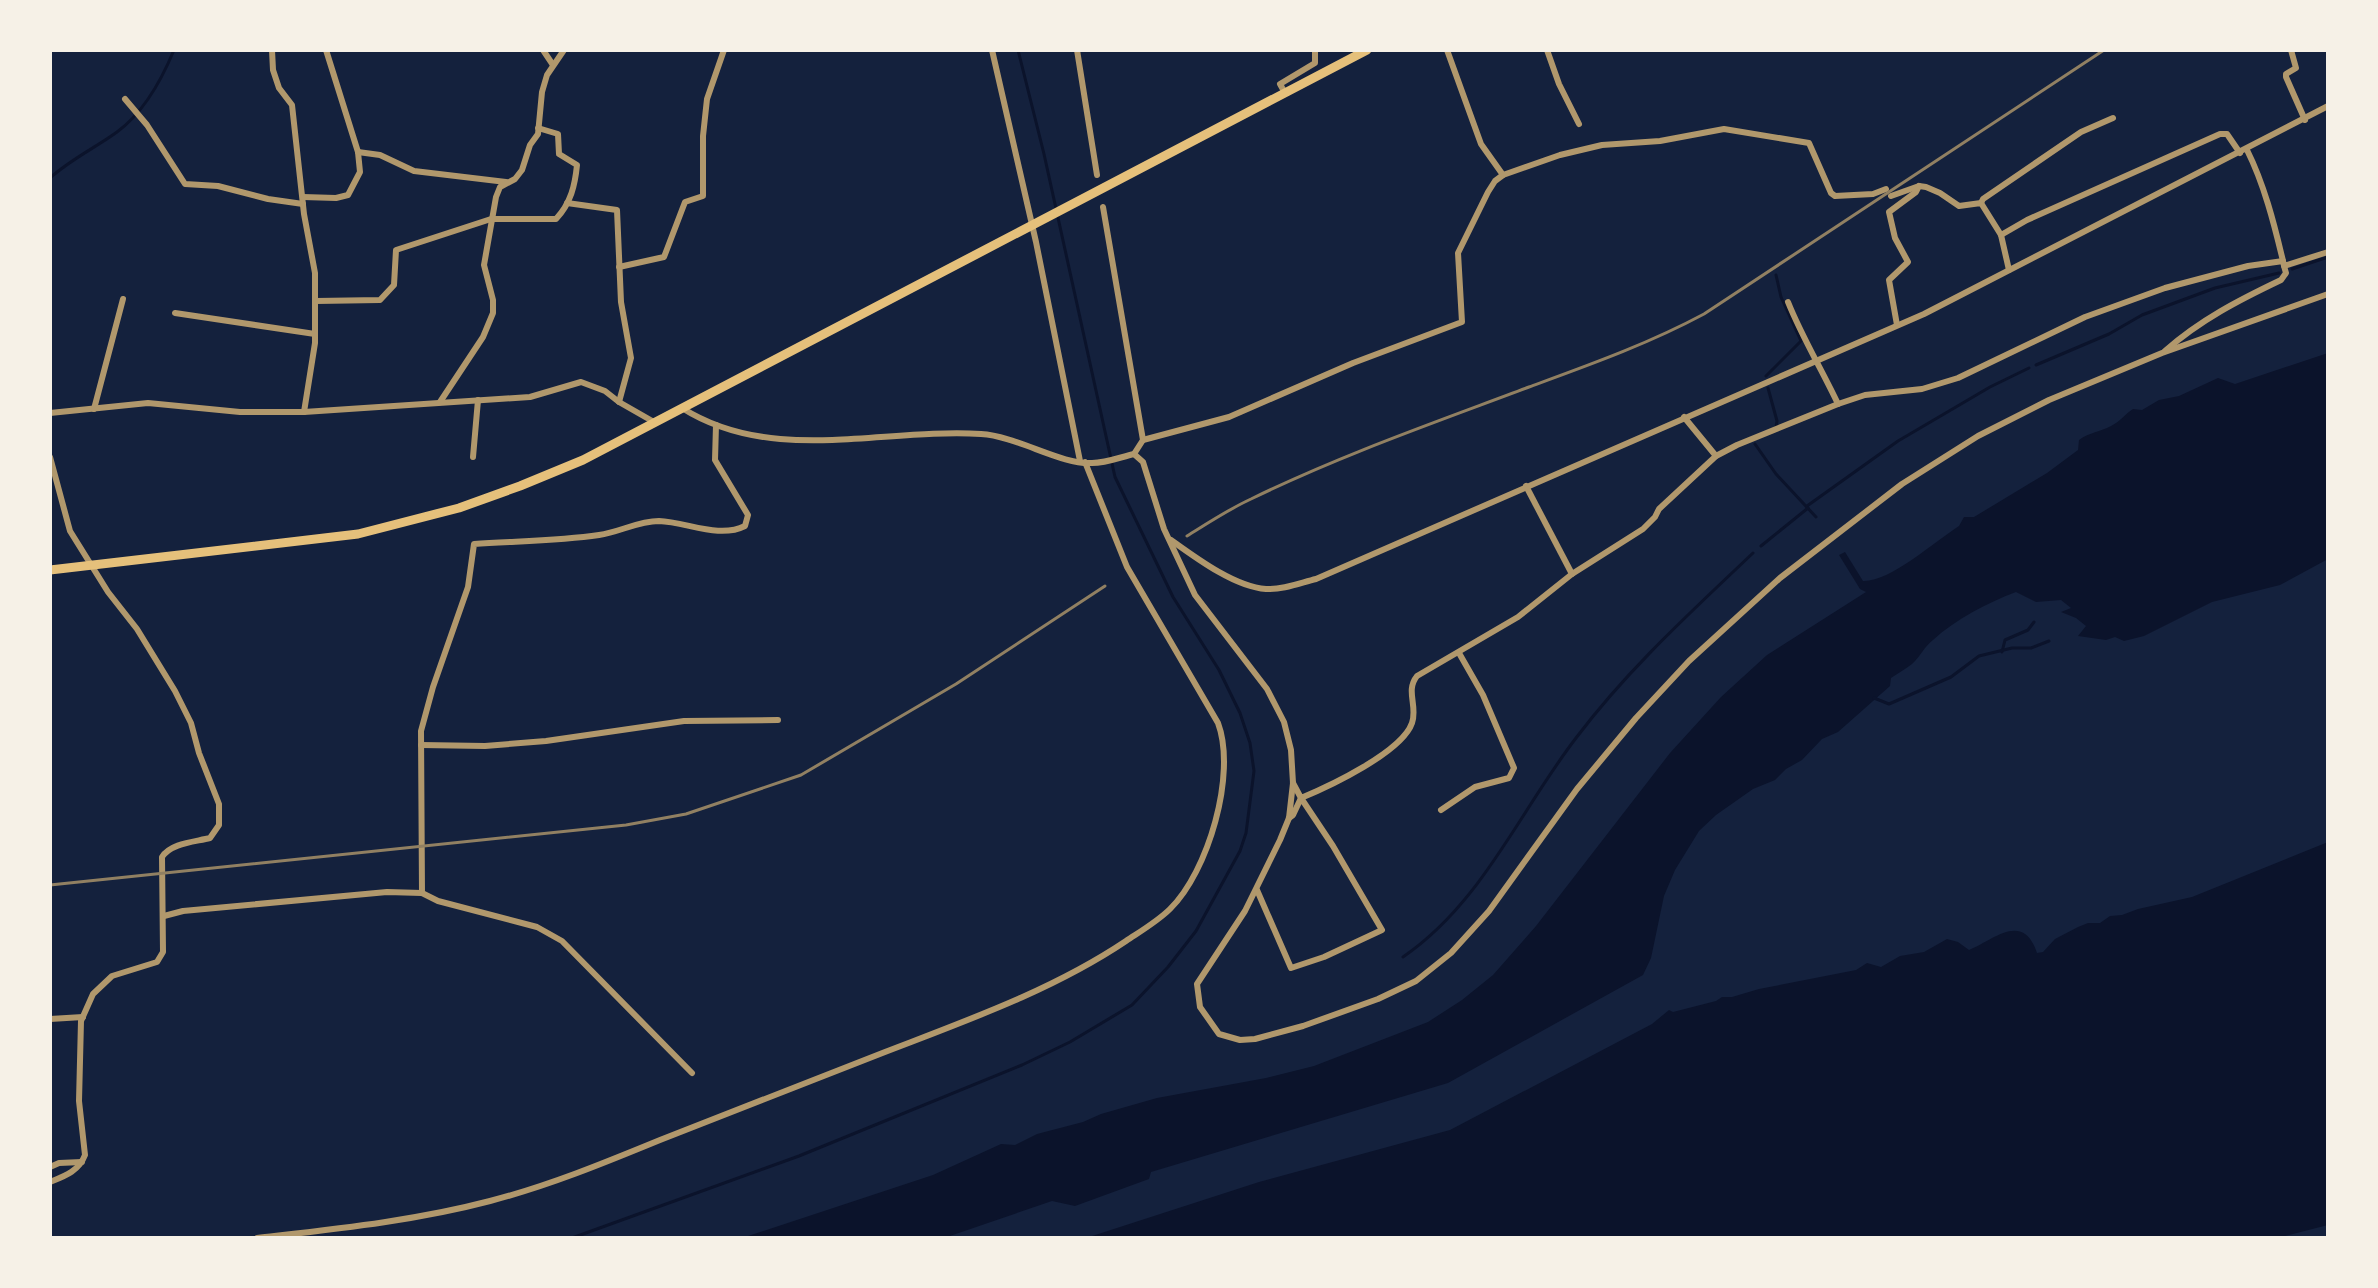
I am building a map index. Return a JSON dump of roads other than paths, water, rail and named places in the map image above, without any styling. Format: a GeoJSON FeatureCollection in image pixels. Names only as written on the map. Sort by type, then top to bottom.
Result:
{"type":"FeatureCollection","features":[{"type":"Feature","properties":{"kind":"highway"},"geometry":{"type":"LineString","coordinates":[[50,570],[358,534],[407,523],[520,486],[583,460],[1367,50]]}},
{"type":"Feature","properties":{"kind":"street"},"geometry":{"type":"LineString","coordinates":[[272,50],[273,70],[279,88],[292,105],[313,255],[315,334],[304,412]]}},
{"type":"Feature","properties":{"kind":"street"},"geometry":{"type":"LineString","coordinates":[[125,99],[147,125],[185,184],[218,186],[268,199],[336,198],[348,195],[360,172],[358,152],[326,50]]}},
{"type":"Feature","properties":{"kind":"street"},"geometry":{"type":"LineString","coordinates":[[543,50],[553,65]]}},
{"type":"Feature","properties":{"kind":"street"},"geometry":{"type":"LineString","coordinates":[[440,402],[483,337],[493,313],[484,265],[496,197],[500,187],[515,179],[522,170],[538,128],[547,75],[564,50]]}},
{"type":"Feature","properties":{"kind":"street"},"geometry":{"type":"LineString","coordinates":[[619,267],[664,257],[685,202],[703,196],[703,136],[707,99],[724,50]]}},
{"type":"Feature","properties":{"kind":"street"},"geometry":{"type":"LineString","coordinates":[[257,1238],[428,1215],[547,1185],[1046,986],[1114,949],[1169,911],[1191,882],[1222,792],[1225,771],[1223,735],[1127,567],[1085,462],[1036,223],[992,50]]}},
{"type":"Feature","properties":{"kind":"street"},"geometry":{"type":"LineString","coordinates":[[1077,50],[1097,175]]}},
{"type":"Feature","properties":{"kind":"street"},"geometry":{"type":"LineString","coordinates":[[1285,93],[1280,84],[1315,63],[1315,50]]}},
{"type":"Feature","properties":{"kind":"street"},"geometry":{"type":"LineString","coordinates":[[1547,50],[1559,84],[1579,124]]}},
{"type":"Feature","properties":{"kind":"street"},"geometry":{"type":"LineString","coordinates":[[2291,50],[2296,68],[2286,77],[2305,120]]}},
{"type":"Feature","properties":{"kind":"street"},"geometry":{"type":"LineString","coordinates":[[1452,51],[1467,111],[1481,144],[1503,175]]}},
{"type":"Feature","properties":{"kind":"street"},"geometry":{"type":"LineString","coordinates":[[1168,538],[1197,559],[1243,583],[1268,589],[1316,579],[1897,325],[2328,106]]}},
{"type":"Feature","properties":{"kind":"street"},"geometry":{"type":"LineString","coordinates":[[1891,196],[1919,186],[1940,193],[1959,206],[1981,203],[2081,132],[2113,118]]}},
{"type":"Feature","properties":{"kind":"street"},"geometry":{"type":"LineString","coordinates":[[316,301],[380,300],[394,285],[396,250],[491,219],[556,219],[575,188],[577,165],[559,154],[558,134],[538,128]]}},
{"type":"Feature","properties":{"kind":"street"},"geometry":{"type":"LineString","coordinates":[[682,407],[716,425],[762,439],[981,434],[1085,462],[1134,454],[1143,440],[1229,417],[1353,363],[1462,322],[1458,253],[1488,192],[1503,175],[1560,155],[1602,145],[1660,141],[1710,130],[1737,129],[1809,143],[1835,196],[1873,194],[1886,189]]}},
{"type":"Feature","properties":{"kind":"street"},"geometry":{"type":"LineString","coordinates":[[2001,235],[2027,220],[2220,134],[2227,134],[2255,166],[2286,273],[2281,280],[2224,307],[2184,333],[2162,353]]}},
{"type":"Feature","properties":{"kind":"street"},"geometry":{"type":"LineString","coordinates":[[358,152],[380,155],[414,171],[506,182]]}},
{"type":"Feature","properties":{"kind":"street"},"geometry":{"type":"LineString","coordinates":[[1897,325],[1889,280],[1908,262],[1895,238],[1889,212],[1916,192],[1919,186]]}},
{"type":"Feature","properties":{"kind":"street"},"geometry":{"type":"LineString","coordinates":[[567,203],[617,210],[621,302],[631,358],[619,402]]}},
{"type":"Feature","properties":{"kind":"street"},"geometry":{"type":"LineString","coordinates":[[1981,203],[2001,235],[2009,270]]}},
{"type":"Feature","properties":{"kind":"street"},"geometry":{"type":"LineString","coordinates":[[1103,207],[1143,440]]}},
{"type":"Feature","properties":{"kind":"street"},"geometry":{"type":"LineString","coordinates":[[1289,818],[1301,798],[1343,780],[1409,731],[1414,719],[1410,694],[1412,682],[1417,676],[1518,617],[1572,574],[1643,529],[1659,509],[1716,456],[1865,395],[1934,386],[1958,378],[2085,317],[2165,288],[2248,266],[2284,263],[2328,252]]}},
{"type":"Feature","properties":{"kind":"street"},"geometry":{"type":"LineString","coordinates":[[1134,454],[1143,462],[1168,538],[1195,595],[1252,666],[1284,722],[1291,750],[1293,783],[1289,818],[1257,890],[1197,984],[1200,1007],[1219,1034],[1240,1040],[1255,1039],[1345,1012],[1416,981],[1451,953],[1489,911],[1577,789],[1689,661],[1780,578],[1902,484],[1978,436],[2049,400],[2162,353],[2328,294]]}},
{"type":"Feature","properties":{"kind":"street"},"geometry":{"type":"LineString","coordinates":[[94,409],[123,299]]}},
{"type":"Feature","properties":{"kind":"street"},"geometry":{"type":"LineString","coordinates":[[1788,302],[1838,404]]}},
{"type":"Feature","properties":{"kind":"street"},"geometry":{"type":"LineString","coordinates":[[175,313],[315,334]]}},
{"type":"Feature","properties":{"kind":"street"},"geometry":{"type":"LineString","coordinates":[[50,413],[148,403],[240,412],[304,412],[530,397],[581,382],[605,391],[654,422]]}},
{"type":"Feature","properties":{"kind":"street"},"geometry":{"type":"LineString","coordinates":[[473,457],[478,400]]}},
{"type":"Feature","properties":{"kind":"street"},"geometry":{"type":"LineString","coordinates":[[1684,417],[1716,456]]}},
{"type":"Feature","properties":{"kind":"street"},"geometry":{"type":"LineString","coordinates":[[422,893],[421,731],[468,587],[474,544],[604,535],[644,521],[676,522],[724,532],[736,531],[745,526],[748,515],[715,460],[716,425]]}},
{"type":"Feature","properties":{"kind":"street"},"geometry":{"type":"LineString","coordinates":[[50,457],[70,531],[175,691],[191,723],[219,804],[219,825],[210,838],[176,846],[162,857],[163,952],[157,962],[112,976],[93,994],[83,1017],[79,1101],[85,1155],[70,1174],[50,1182]]}},
{"type":"Feature","properties":{"kind":"street"},"geometry":{"type":"LineString","coordinates":[[1526,486],[1572,574]]}},
{"type":"Feature","properties":{"kind":"street"},"geometry":{"type":"LineString","coordinates":[[1441,810],[1475,787],[1509,778],[1514,768],[1483,695],[1459,653]]}},
{"type":"Feature","properties":{"kind":"street"},"geometry":{"type":"LineString","coordinates":[[421,745],[485,746],[546,741],[684,721],[778,720]]}},
{"type":"Feature","properties":{"kind":"street"},"geometry":{"type":"LineString","coordinates":[[1257,890],[1291,968],[1324,957],[1382,930],[1293,783]]}},
{"type":"Feature","properties":{"kind":"street"},"geometry":{"type":"LineString","coordinates":[[164,916],[183,911],[387,892],[422,893],[438,901],[537,927],[562,941],[692,1073]]}},
{"type":"Feature","properties":{"kind":"street"},"geometry":{"type":"LineString","coordinates":[[50,1019],[83,1017]]}},
{"type":"Feature","properties":{"kind":"street"},"geometry":{"type":"LineString","coordinates":[[50,1167],[59,1163],[82,1162]]}},
{"type":"Feature","properties":{"kind":"water"},"geometry":{"type":"Polygon","coordinates":[[[2328,353],[2328,559],[2280,585],[2212,602],[2144,636],[2124,641],[2115,637],[2106,640],[2078,636],[2086,626],[2061,612],[2071,608],[2061,600],[2036,602],[2016,592],[1962,618],[1930,643],[1912,664],[1891,678],[1890,686],[1838,732],[1822,739],[1802,760],[1775,780],[1753,789],[1699,831],[1675,870],[1664,896],[1651,958],[1643,975],[1448,1083],[1151,1172],[1149,1179],[1075,1206],[1052,1201],[944,1238],[742,1238],[933,1175],[1001,1144],[1015,1145],[1037,1134],[1157,1098],[1314,1066],[1428,1022],[1493,975],[1536,926],[1670,753],[1721,697],[1767,655],[1866,592],[1860,589],[1839,555],[1845,552],[1863,581],[1874,580],[1912,560],[1959,526],[1964,517],[1974,517],[2047,473],[2078,450],[2079,440],[2114,424],[2133,409],[2142,410],[2159,400],[2179,396],[2218,378],[2235,384],[2328,353]]]}},
{"type":"Feature","properties":{"kind":"water"},"geometry":{"type":"Polygon","coordinates":[[[2328,842],[2328,1225],[2277,1238],[1086,1238],[1259,1182],[1450,1130],[1652,1024],[1669,1010],[1673,1012],[1722,997],[1856,970],[1867,963],[1881,967],[1900,956],[1924,952],[1947,939],[1969,950],[2006,932],[2015,931],[2024,933],[2031,940],[2037,953],[2043,952],[2055,939],[2088,923],[2100,923],[2110,916],[2192,897],[2328,842]]]}},
{"type":"Feature","properties":{"kind":"waterway"},"geometry":{"type":"LineString","coordinates":[[50,178],[117,132],[135,115],[158,84],[174,50]]}},
{"type":"Feature","properties":{"kind":"waterway"},"geometry":{"type":"LineString","coordinates":[[572,1238],[799,1156],[1022,1065],[1070,1042],[1132,1005],[1168,967],[1196,931],[1240,851],[1246,833],[1254,771],[1250,743],[1240,713],[1219,670],[1173,597],[1115,477],[1018,50]]}},
{"type":"Feature","properties":{"kind":"waterway"},"geometry":{"type":"LineString","coordinates":[[2292,269],[2328,257]]}},
{"type":"Feature","properties":{"kind":"waterway"},"geometry":{"type":"LineString","coordinates":[[2036,365],[2109,334],[2142,315],[2215,288],[2279,273]]}},
{"type":"Feature","properties":{"kind":"waterway"},"geometry":{"type":"LineString","coordinates":[[1766,376],[1801,341],[1781,297],[1776,275]]}},
{"type":"Feature","properties":{"kind":"waterway"},"geometry":{"type":"LineString","coordinates":[[1807,506],[1898,441],[2029,368]]}},
{"type":"Feature","properties":{"kind":"waterway"},"geometry":{"type":"LineString","coordinates":[[1768,388],[1776,427]]}},
{"type":"Feature","properties":{"kind":"waterway"},"geometry":{"type":"LineString","coordinates":[[1755,444],[1776,474],[1816,517]]}},
{"type":"Feature","properties":{"kind":"waterway"},"geometry":{"type":"LineString","coordinates":[[1761,546],[1808,508]]}},
{"type":"Feature","properties":{"kind":"waterway"},"geometry":{"type":"LineString","coordinates":[[1403,957],[1431,935],[1477,883],[1555,766],[1617,688],[1753,553]]}},
{"type":"Feature","properties":{"kind":"waterway"},"geometry":{"type":"LineString","coordinates":[[2002,652],[2005,640],[2028,630],[2034,622]]}},
{"type":"Feature","properties":{"kind":"waterway"},"geometry":{"type":"LineString","coordinates":[[1874,698],[1889,704],[1951,677],[1979,656],[2012,648],[2031,648],[2049,641]]}},
{"type":"Feature","properties":{"kind":"railway"},"geometry":{"type":"LineString","coordinates":[[1187,536],[1243,503],[1319,468],[1618,354],[1704,314],[2104,50]]}},
{"type":"Feature","properties":{"kind":"railway"},"geometry":{"type":"LineString","coordinates":[[50,885],[626,825],[686,814],[801,775],[956,684],[1105,586]]}}]}
